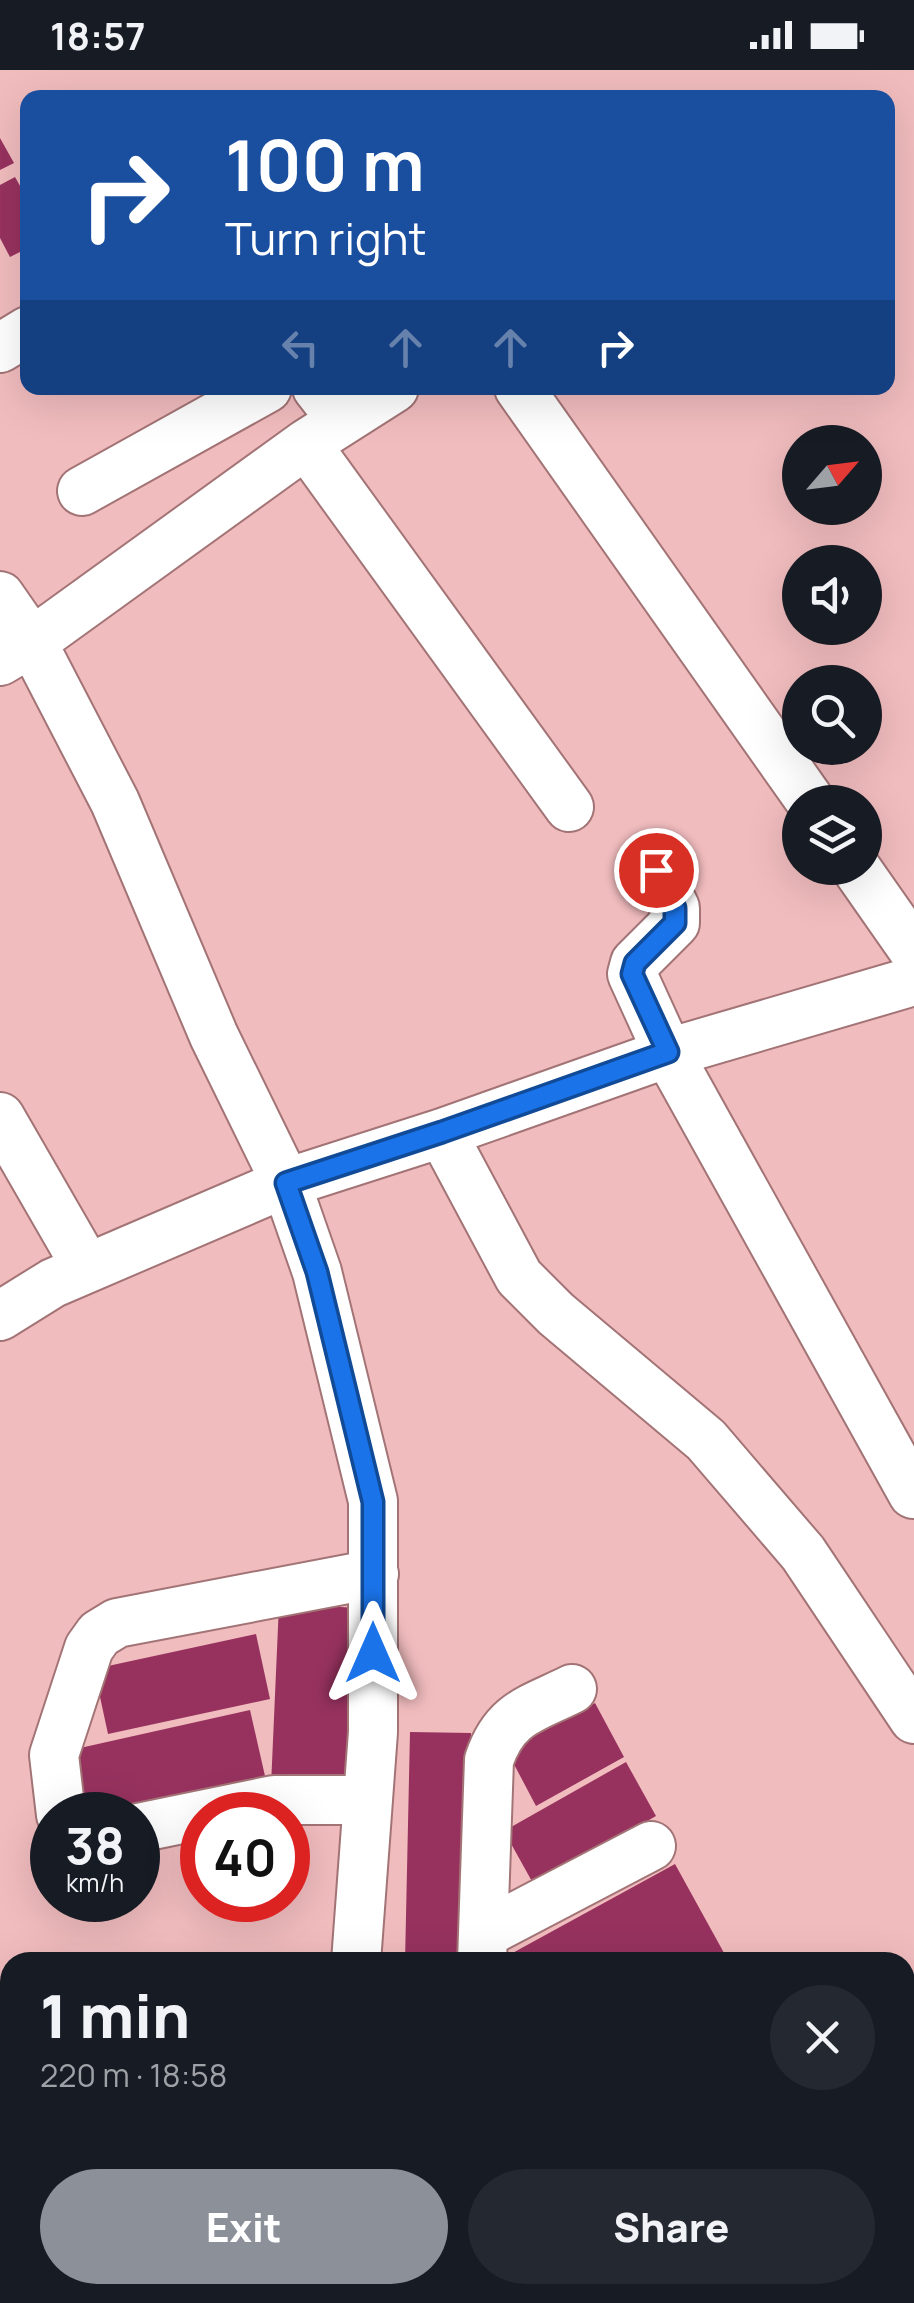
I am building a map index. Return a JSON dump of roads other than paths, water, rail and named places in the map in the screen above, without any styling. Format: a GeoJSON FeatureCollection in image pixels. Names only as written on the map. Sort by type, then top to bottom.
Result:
{"type":"FeatureCollection","features":[{"type":"Feature","properties":{"kind":"street"},"geometry":{"type":"LineString","coordinates":[[82,492],[255,395]]}},
{"type":"Feature","properties":{"kind":"street"},"geometry":{"type":"LineString","coordinates":[[16,652],[322,417],[377,395]]}},
{"type":"Feature","properties":{"kind":"street"},"geometry":{"type":"LineString","coordinates":[[524,395],[799,785]]}},
{"type":"Feature","properties":{"kind":"street"},"geometry":{"type":"LineString","coordinates":[[322,417],[569,807]]}},
{"type":"Feature","properties":{"kind":"street"},"geometry":{"type":"LineString","coordinates":[[0,596],[16,652],[115,802],[214,1036],[286,1183],[317,1272],[373,1502],[373,1732],[357,1952]]}},
{"type":"Feature","properties":{"kind":"street"},"geometry":{"type":"LineString","coordinates":[[656,870],[675,908],[675,923],[635,963],[632,974],[668,1052],[913,1494]]}},
{"type":"Feature","properties":{"kind":"street"},"geometry":{"type":"LineString","coordinates":[[868,885],[914,951]]}},
{"type":"Feature","properties":{"kind":"street"},"geometry":{"type":"LineString","coordinates":[[0,1316],[53,1282],[286,1183],[668,1052],[914,981]]}},
{"type":"Feature","properties":{"kind":"street"},"geometry":{"type":"LineString","coordinates":[[0,1118],[87,1268]]}},
{"type":"Feature","properties":{"kind":"street"},"geometry":{"type":"LineString","coordinates":[[442,1132],[519,1278],[706,1440],[803,1554],[914,1719]]}},
{"type":"Feature","properties":{"kind":"street"},"geometry":{"type":"LineString","coordinates":[[58,1792],[54,1755],[89,1648],[99,1634],[117,1623],[374,1574]]}},
{"type":"Feature","properties":{"kind":"street"},"geometry":{"type":"LineString","coordinates":[[483,1948],[489,1760],[497,1736],[514,1718],[572,1689]]}},
{"type":"Feature","properties":{"kind":"street"},"geometry":{"type":"LineString","coordinates":[[160,1823],[274,1800],[368,1800]]}},
{"type":"Feature","properties":{"kind":"street"},"geometry":{"type":"LineString","coordinates":[[483,1948],[652,1846]]}}]}
